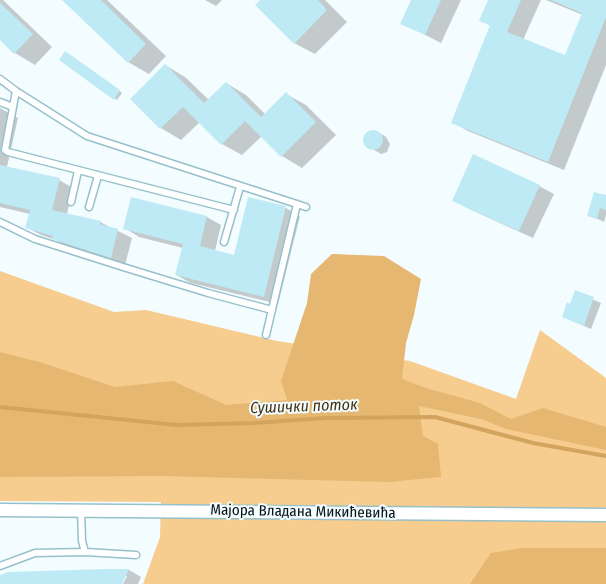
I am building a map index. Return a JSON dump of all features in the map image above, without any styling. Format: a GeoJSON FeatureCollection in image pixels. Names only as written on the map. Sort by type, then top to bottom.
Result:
{"type":"FeatureCollection","features":[{"type":"Feature","properties":{"kind":"street","name":"Мајора Владана Микићевића"},"geometry":{"type":"LineString","coordinates":[[0,510],[606,515]]}},
{"type":"Feature","properties":{"kind":"lane"},"geometry":{"type":"LineString","coordinates":[[0,79],[16,92],[87,136],[306,207]]}},
{"type":"Feature","properties":{"kind":"lane"},"geometry":{"type":"LineString","coordinates":[[16,92],[5,150],[12,154],[234,210]]}},
{"type":"Feature","properties":{"kind":"lane"},"geometry":{"type":"LineString","coordinates":[[0,102],[13,107]]}},
{"type":"Feature","properties":{"kind":"lane"},"geometry":{"type":"LineString","coordinates":[[71,202],[78,171]]}},
{"type":"Feature","properties":{"kind":"lane"},"geometry":{"type":"LineString","coordinates":[[89,207],[98,176]]}},
{"type":"Feature","properties":{"kind":"lane"},"geometry":{"type":"LineString","coordinates":[[224,242],[240,187]]}},
{"type":"Feature","properties":{"kind":"lane"},"geometry":{"type":"LineString","coordinates":[[266,335],[297,204]]}},
{"type":"Feature","properties":{"kind":"lane"},"geometry":{"type":"LineString","coordinates":[[0,222],[35,239],[208,293],[272,310]]}},
{"type":"Feature","properties":{"kind":"lane"},"geometry":{"type":"LineString","coordinates":[[81,510],[82,541],[85,552]]}},
{"type":"Feature","properties":{"kind":"lane"},"geometry":{"type":"LineString","coordinates":[[0,566],[35,553],[136,554]]}},
{"type":"Feature","properties":{"kind":"shaded area"},"geometry":{"type":"Polygon","coordinates":[[[332,254],[384,256],[421,279],[406,343],[402,379],[426,388],[480,403],[511,419],[543,408],[606,427],[606,450],[506,429],[481,419],[419,406],[423,436],[438,444],[441,477],[388,482],[162,476],[0,477],[0,352],[43,363],[115,387],[173,381],[226,405],[287,400],[281,381],[307,303],[311,274],[332,254]]]}},
{"type":"Feature","properties":{"kind":"shaded area"},"geometry":{"type":"Polygon","coordinates":[[[0,271],[114,312],[146,310],[277,341],[410,361],[516,399],[540,330],[606,378],[606,584],[143,584],[160,537],[161,502],[0,501],[0,271]]]}},
{"type":"Feature","properties":{"kind":"shaded area"},"geometry":{"type":"Polygon","coordinates":[[[522,548],[606,548],[606,584],[470,584],[491,553],[522,548]]]}},
{"type":"Feature","properties":{"kind":"building"},"geometry":{"type":"Polygon","coordinates":[[[62,0],[101,0],[146,44],[128,63],[62,0]]]}},
{"type":"Feature","properties":{"kind":"building"},"geometry":{"type":"Polygon","coordinates":[[[260,0],[318,0],[327,10],[294,44],[255,5],[260,0]]]}},
{"type":"Feature","properties":{"kind":"building"},"geometry":{"type":"Polygon","coordinates":[[[411,0],[441,0],[425,35],[400,24],[411,0]]]}},
{"type":"Feature","properties":{"kind":"building"},"geometry":{"type":"Polygon","coordinates":[[[488,0],[521,0],[507,32],[565,55],[582,13],[551,0],[606,0],[606,17],[548,162],[451,123],[490,25],[479,21],[488,0]]]}},
{"type":"Feature","properties":{"kind":"building"},"geometry":{"type":"Polygon","coordinates":[[[0,3],[33,34],[14,54],[0,40],[0,3]]]}},
{"type":"Feature","properties":{"kind":"building"},"geometry":{"type":"Polygon","coordinates":[[[65,51],[120,90],[114,100],[59,60],[65,51]]]}},
{"type":"Feature","properties":{"kind":"building"},"geometry":{"type":"Polygon","coordinates":[[[165,64],[204,103],[226,82],[261,117],[286,92],[316,122],[281,157],[245,121],[221,145],[183,107],[160,129],[130,99],[165,64]]]}},
{"type":"Feature","properties":{"kind":"building"},"geometry":{"type":"Polygon","coordinates":[[[373,130],[380,133],[383,140],[380,147],[373,150],[366,147],[363,140],[366,133],[373,130]]]}},
{"type":"Feature","properties":{"kind":"building"},"geometry":{"type":"Polygon","coordinates":[[[473,154],[540,185],[519,231],[452,201],[473,154]]]}},
{"type":"Feature","properties":{"kind":"building"},"geometry":{"type":"Polygon","coordinates":[[[0,165],[60,178],[52,210],[101,221],[100,224],[118,229],[111,258],[52,239],[53,236],[25,228],[30,210],[0,203],[0,165]]]}},
{"type":"Feature","properties":{"kind":"building"},"geometry":{"type":"Polygon","coordinates":[[[594,192],[606,195],[606,210],[600,208],[597,219],[587,216],[594,192]]]}},
{"type":"Feature","properties":{"kind":"building"},"geometry":{"type":"Polygon","coordinates":[[[131,197],[207,216],[200,246],[234,255],[248,197],[286,206],[264,297],[175,275],[183,244],[123,229],[131,197]]]}},
{"type":"Feature","properties":{"kind":"building"},"geometry":{"type":"Polygon","coordinates":[[[575,290],[594,297],[584,326],[562,317],[567,302],[570,304],[575,290]]]}},
{"type":"Feature","properties":{"kind":"building"},"geometry":{"type":"Polygon","coordinates":[[[129,569],[122,584],[0,584],[0,575],[8,572],[129,569]]]}},
{"type":"Feature","properties":{"kind":"waterway","name":"Сушички поток"},"geometry":{"type":"LineString","coordinates":[[0,407],[177,425],[254,423],[325,418],[435,417],[533,443],[606,456]]}}]}
